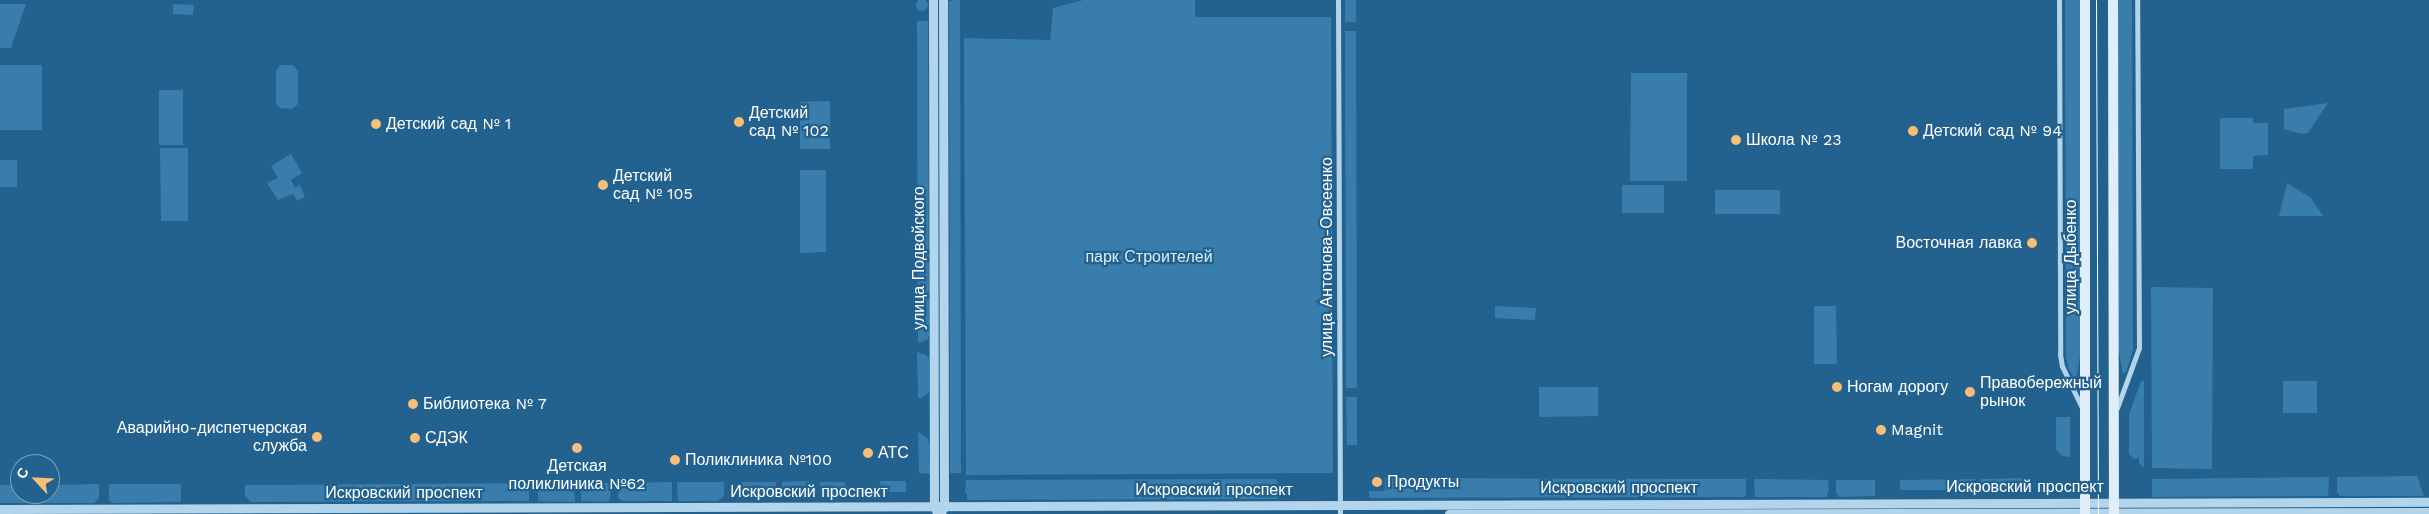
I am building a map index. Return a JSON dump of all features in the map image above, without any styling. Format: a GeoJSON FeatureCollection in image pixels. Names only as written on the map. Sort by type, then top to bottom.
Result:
{"type":"FeatureCollection","features":[{"type":"Feature","properties":{"kind":"main road","name":"улица Дыбенко"},"geometry":{"type":"LineString","coordinates":[[2084,0],[2085,509]]}},
{"type":"Feature","properties":{"kind":"main road"},"geometry":{"type":"LineString","coordinates":[[2113,0],[2114,509]]}},
{"type":"Feature","properties":{"kind":"street","name":"улица Подвойского"},"geometry":{"type":"LineString","coordinates":[[933,0],[939,510]]}},
{"type":"Feature","properties":{"kind":"street","name":"улица Подвойского"},"geometry":{"type":"LineString","coordinates":[[939,510],[943,0]]}},
{"type":"Feature","properties":{"kind":"street","name":"улица Антонова-Овсеенко"},"geometry":{"type":"LineString","coordinates":[[1338,0],[1340,514]]}},
{"type":"Feature","properties":{"kind":"street"},"geometry":{"type":"LineString","coordinates":[[2059,0],[2060,354],[2062,366],[2084,413]]}},
{"type":"Feature","properties":{"kind":"street"},"geometry":{"type":"LineString","coordinates":[[2114,416],[2139,348],[2137,0]]}},
{"type":"Feature","properties":{"kind":"street","name":"Искровский проспект"},"geometry":{"type":"LineString","coordinates":[[2114,509],[2429,502]]}},
{"type":"Feature","properties":{"kind":"street","name":"Искровский проспект"},"geometry":{"type":"LineString","coordinates":[[0,509],[939,510],[1340,504],[2429,512]]}},
{"type":"Feature","properties":{"kind":"street","name":"Искровский проспект"},"geometry":{"type":"LineString","coordinates":[[1449,514],[2085,509]]}},
{"type":"Feature","properties":{"kind":"green space"},"geometry":{"type":"Polygon","coordinates":[[[920,-1],[924,-1],[928,5],[924,11],[920,11],[916,7],[916,3],[920,-1]]]}},
{"type":"Feature","properties":{"kind":"green space"},"geometry":{"type":"Polygon","coordinates":[[[960,0],[961,473],[950,473],[949,2],[960,0]]]}},
{"type":"Feature","properties":{"kind":"green space","name":"парк Строителей"},"geometry":{"type":"Polygon","coordinates":[[[1083,0],[1195,0],[1195,17],[1331,17],[1333,473],[966,475],[964,38],[1050,40],[1053,8],[1083,0]]]}},
{"type":"Feature","properties":{"kind":"green space"},"geometry":{"type":"Polygon","coordinates":[[[1345,0],[1356,0],[1356,22],[1345,22],[1345,0]]]}},
{"type":"Feature","properties":{"kind":"green space"},"geometry":{"type":"Polygon","coordinates":[[[2065,0],[2080,0],[2081,348],[2077,375],[2074,377],[2069,370],[2066,356],[2065,0]]]}},
{"type":"Feature","properties":{"kind":"green space"},"geometry":{"type":"Polygon","coordinates":[[[2117,0],[2132,0],[2133,351],[2126,372],[2123,374],[2118,347],[2117,0]]]}},
{"type":"Feature","properties":{"kind":"green space"},"geometry":{"type":"Polygon","coordinates":[[[0,4],[26,4],[11,48],[0,48],[0,4]]]}},
{"type":"Feature","properties":{"kind":"green space"},"geometry":{"type":"Polygon","coordinates":[[[173,4],[194,5],[193,15],[173,14],[173,4]]]}},
{"type":"Feature","properties":{"kind":"green space"},"geometry":{"type":"Polygon","coordinates":[[[917,21],[928,21],[929,336],[927,340],[918,343],[917,21]]]}},
{"type":"Feature","properties":{"kind":"green space"},"geometry":{"type":"Polygon","coordinates":[[[1345,31],[1356,31],[1357,388],[1346,388],[1345,31]]]}},
{"type":"Feature","properties":{"kind":"green space"},"geometry":{"type":"Polygon","coordinates":[[[0,65],[42,65],[42,130],[0,130],[0,65]]]}},
{"type":"Feature","properties":{"kind":"green space"},"geometry":{"type":"Polygon","coordinates":[[[280,65],[293,65],[298,71],[298,104],[292,109],[280,108],[276,104],[276,71],[280,65]]]}},
{"type":"Feature","properties":{"kind":"green space"},"geometry":{"type":"Polygon","coordinates":[[[1631,73],[1687,73],[1687,181],[1630,181],[1631,73]]]}},
{"type":"Feature","properties":{"kind":"green space"},"geometry":{"type":"Polygon","coordinates":[[[159,90],[183,90],[183,145],[159,145],[159,90]]]}},
{"type":"Feature","properties":{"kind":"green space"},"geometry":{"type":"Polygon","coordinates":[[[830,101],[830,149],[800,149],[800,102],[830,101]]]}},
{"type":"Feature","properties":{"kind":"green space"},"geometry":{"type":"Polygon","coordinates":[[[2328,103],[2308,133],[2301,134],[2284,129],[2284,109],[2328,103]]]}},
{"type":"Feature","properties":{"kind":"green space"},"geometry":{"type":"Polygon","coordinates":[[[2220,118],[2253,118],[2253,123],[2268,123],[2268,155],[2253,156],[2253,169],[2220,169],[2220,118]]]}},
{"type":"Feature","properties":{"kind":"green space"},"geometry":{"type":"Polygon","coordinates":[[[160,148],[188,148],[188,221],[161,221],[160,148]]]}},
{"type":"Feature","properties":{"kind":"green space"},"geometry":{"type":"Polygon","coordinates":[[[291,154],[302,173],[291,180],[295,188],[300,185],[305,197],[297,201],[293,194],[278,200],[267,183],[278,178],[271,166],[291,154]]]}},
{"type":"Feature","properties":{"kind":"green space"},"geometry":{"type":"Polygon","coordinates":[[[0,160],[17,160],[17,187],[0,187],[0,160]]]}},
{"type":"Feature","properties":{"kind":"green space"},"geometry":{"type":"Polygon","coordinates":[[[800,170],[826,170],[826,252],[800,253],[800,170]]]}},
{"type":"Feature","properties":{"kind":"green space"},"geometry":{"type":"Polygon","coordinates":[[[2287,183],[2311,198],[2323,216],[2279,216],[2287,183]]]}},
{"type":"Feature","properties":{"kind":"green space"},"geometry":{"type":"Polygon","coordinates":[[[1622,185],[1664,185],[1664,213],[1622,213],[1622,185]]]}},
{"type":"Feature","properties":{"kind":"green space"},"geometry":{"type":"Polygon","coordinates":[[[1715,190],[1780,190],[1780,214],[1715,214],[1715,190]]]}},
{"type":"Feature","properties":{"kind":"green space"},"geometry":{"type":"Polygon","coordinates":[[[2151,287],[2213,288],[2212,469],[2152,468],[2151,287]]]}},
{"type":"Feature","properties":{"kind":"green space"},"geometry":{"type":"Polygon","coordinates":[[[1495,306],[1536,308],[1535,320],[1495,318],[1495,306]]]}},
{"type":"Feature","properties":{"kind":"green space"},"geometry":{"type":"Polygon","coordinates":[[[1814,306],[1836,306],[1837,364],[1814,364],[1814,306]]]}},
{"type":"Feature","properties":{"kind":"green space"},"geometry":{"type":"Polygon","coordinates":[[[917,352],[926,355],[929,359],[929,392],[922,398],[918,398],[917,352]]]}},
{"type":"Feature","properties":{"kind":"green space"},"geometry":{"type":"Polygon","coordinates":[[[2141,381],[2144,381],[2144,468],[2139,463],[2139,458],[2134,459],[2129,454],[2129,414],[2141,381]]]}},
{"type":"Feature","properties":{"kind":"green space"},"geometry":{"type":"Polygon","coordinates":[[[2283,381],[2317,381],[2317,413],[2283,413],[2283,381]]]}},
{"type":"Feature","properties":{"kind":"green space"},"geometry":{"type":"Polygon","coordinates":[[[1539,387],[1598,387],[1598,416],[1539,417],[1539,387]]]}},
{"type":"Feature","properties":{"kind":"green space"},"geometry":{"type":"Polygon","coordinates":[[[1346,397],[1357,397],[1357,445],[1347,445],[1346,397]]]}},
{"type":"Feature","properties":{"kind":"green space"},"geometry":{"type":"Polygon","coordinates":[[[2056,417],[2070,417],[2070,457],[2062,456],[2056,450],[2056,417]]]}},
{"type":"Feature","properties":{"kind":"green space"},"geometry":{"type":"Polygon","coordinates":[[[918,432],[927,438],[929,443],[930,474],[919,473],[918,432]]]}},
{"type":"Feature","properties":{"kind":"green space"},"geometry":{"type":"Polygon","coordinates":[[[2417,476],[2424,496],[2340,496],[2337,492],[2337,477],[2417,476]]]}},
{"type":"Feature","properties":{"kind":"green space"},"geometry":{"type":"Polygon","coordinates":[[[2329,477],[2328,496],[2152,497],[2152,479],[2329,477]]]}},
{"type":"Feature","properties":{"kind":"green space"},"geometry":{"type":"Polygon","coordinates":[[[1385,478],[1746,479],[1746,494],[1745,497],[1369,498],[1369,491],[1385,491],[1385,478]]]}},
{"type":"Feature","properties":{"kind":"green space"},"geometry":{"type":"Polygon","coordinates":[[[2026,478],[2017,490],[1981,490],[1981,479],[2026,478]]]}},
{"type":"Feature","properties":{"kind":"green space"},"geometry":{"type":"Polygon","coordinates":[[[1276,479],[1284,494],[1277,494],[1277,499],[967,500],[967,493],[965,493],[966,480],[1276,479]]]}},
{"type":"Feature","properties":{"kind":"green space"},"geometry":{"type":"Polygon","coordinates":[[[1754,479],[1828,480],[1829,491],[1826,497],[1755,497],[1754,479]]]}},
{"type":"Feature","properties":{"kind":"green space"},"geometry":{"type":"Polygon","coordinates":[[[1975,479],[1975,490],[1900,490],[1900,480],[1975,479]]]}},
{"type":"Feature","properties":{"kind":"green space"},"geometry":{"type":"Polygon","coordinates":[[[1836,480],[1875,480],[1875,496],[1839,497],[1836,492],[1836,480]]]}},
{"type":"Feature","properties":{"kind":"green space"},"geometry":{"type":"Polygon","coordinates":[[[809,481],[809,494],[782,494],[782,482],[809,481]]]}},
{"type":"Feature","properties":{"kind":"green space"},"geometry":{"type":"Polygon","coordinates":[[[879,481],[906,481],[906,492],[884,492],[879,481]]]}},
{"type":"Feature","properties":{"kind":"green space"},"geometry":{"type":"Polygon","coordinates":[[[672,482],[672,501],[623,501],[618,498],[619,483],[672,482]]]}},
{"type":"Feature","properties":{"kind":"green space"},"geometry":{"type":"Polygon","coordinates":[[[677,482],[724,482],[724,496],[718,501],[678,501],[677,482]]]}},
{"type":"Feature","properties":{"kind":"green space"},"geometry":{"type":"Polygon","coordinates":[[[741,482],[776,482],[776,494],[741,494],[741,482]]]}},
{"type":"Feature","properties":{"kind":"green space"},"geometry":{"type":"Polygon","coordinates":[[[820,482],[844,482],[851,494],[820,494],[820,482]]]}},
{"type":"Feature","properties":{"kind":"green space"},"geometry":{"type":"Polygon","coordinates":[[[529,483],[529,501],[251,502],[245,496],[245,485],[529,483]]]}},
{"type":"Feature","properties":{"kind":"green space"},"geometry":{"type":"Polygon","coordinates":[[[538,483],[574,483],[575,502],[538,501],[538,483]]]}},
{"type":"Feature","properties":{"kind":"green space"},"geometry":{"type":"Polygon","coordinates":[[[581,483],[611,483],[610,500],[605,502],[581,501],[581,483]]]}},
{"type":"Feature","properties":{"kind":"green space"},"geometry":{"type":"Polygon","coordinates":[[[99,484],[99,498],[94,503],[60,503],[60,485],[99,484]]]}},
{"type":"Feature","properties":{"kind":"green space"},"geometry":{"type":"Polygon","coordinates":[[[109,484],[181,484],[181,500],[180,502],[112,503],[109,500],[109,484]]]}},
{"type":"Feature","properties":{"kind":"green space"},"geometry":{"type":"Polygon","coordinates":[[[0,485],[10,485],[10,503],[0,503],[0,485]]]}},
{"type":"Feature","properties":{"kind":"tram line"},"geometry":{"type":"LineString","coordinates":[[2096,0],[2098,514]]}},
{"type":"Feature","properties":{"kind":"place","name":"Детский сад № 102"},"geometry":{"type":"Point","coordinates":[739,122]}},
{"type":"Feature","properties":{"kind":"place","name":"Детский сад № 1"},"geometry":{"type":"Point","coordinates":[376,124]}},
{"type":"Feature","properties":{"kind":"place","name":"Детский сад № 94"},"geometry":{"type":"Point","coordinates":[1913,131]}},
{"type":"Feature","properties":{"kind":"place","name":"Школа № 23"},"geometry":{"type":"Point","coordinates":[1736,140]}},
{"type":"Feature","properties":{"kind":"place","name":"Детский сад № 105"},"geometry":{"type":"Point","coordinates":[603,185]}},
{"type":"Feature","properties":{"kind":"place","name":"Восточная лавка"},"geometry":{"type":"Point","coordinates":[2032,243]}},
{"type":"Feature","properties":{"kind":"place","name":"Ногам дорогу"},"geometry":{"type":"Point","coordinates":[1837,387]}},
{"type":"Feature","properties":{"kind":"place","name":"Правобережный рынок"},"geometry":{"type":"Point","coordinates":[1970,392]}},
{"type":"Feature","properties":{"kind":"place","name":"Библиотека № 7"},"geometry":{"type":"Point","coordinates":[413,404]}},
{"type":"Feature","properties":{"kind":"place","name":"Magnit"},"geometry":{"type":"Point","coordinates":[1881,430]}},
{"type":"Feature","properties":{"kind":"place","name":"Аварийно-диспетчерская служба"},"geometry":{"type":"Point","coordinates":[317,437]}},
{"type":"Feature","properties":{"kind":"place","name":"СДЭК"},"geometry":{"type":"Point","coordinates":[415,438]}},
{"type":"Feature","properties":{"kind":"place","name":"Детская поликлиника №62"},"geometry":{"type":"Point","coordinates":[577,448]}},
{"type":"Feature","properties":{"kind":"place","name":"АТС"},"geometry":{"type":"Point","coordinates":[868,453]}},
{"type":"Feature","properties":{"kind":"place","name":"Поликлиника №100"},"geometry":{"type":"Point","coordinates":[675,460]}},
{"type":"Feature","properties":{"kind":"place","name":"Продукты"},"geometry":{"type":"Point","coordinates":[1377,482]}}]}
